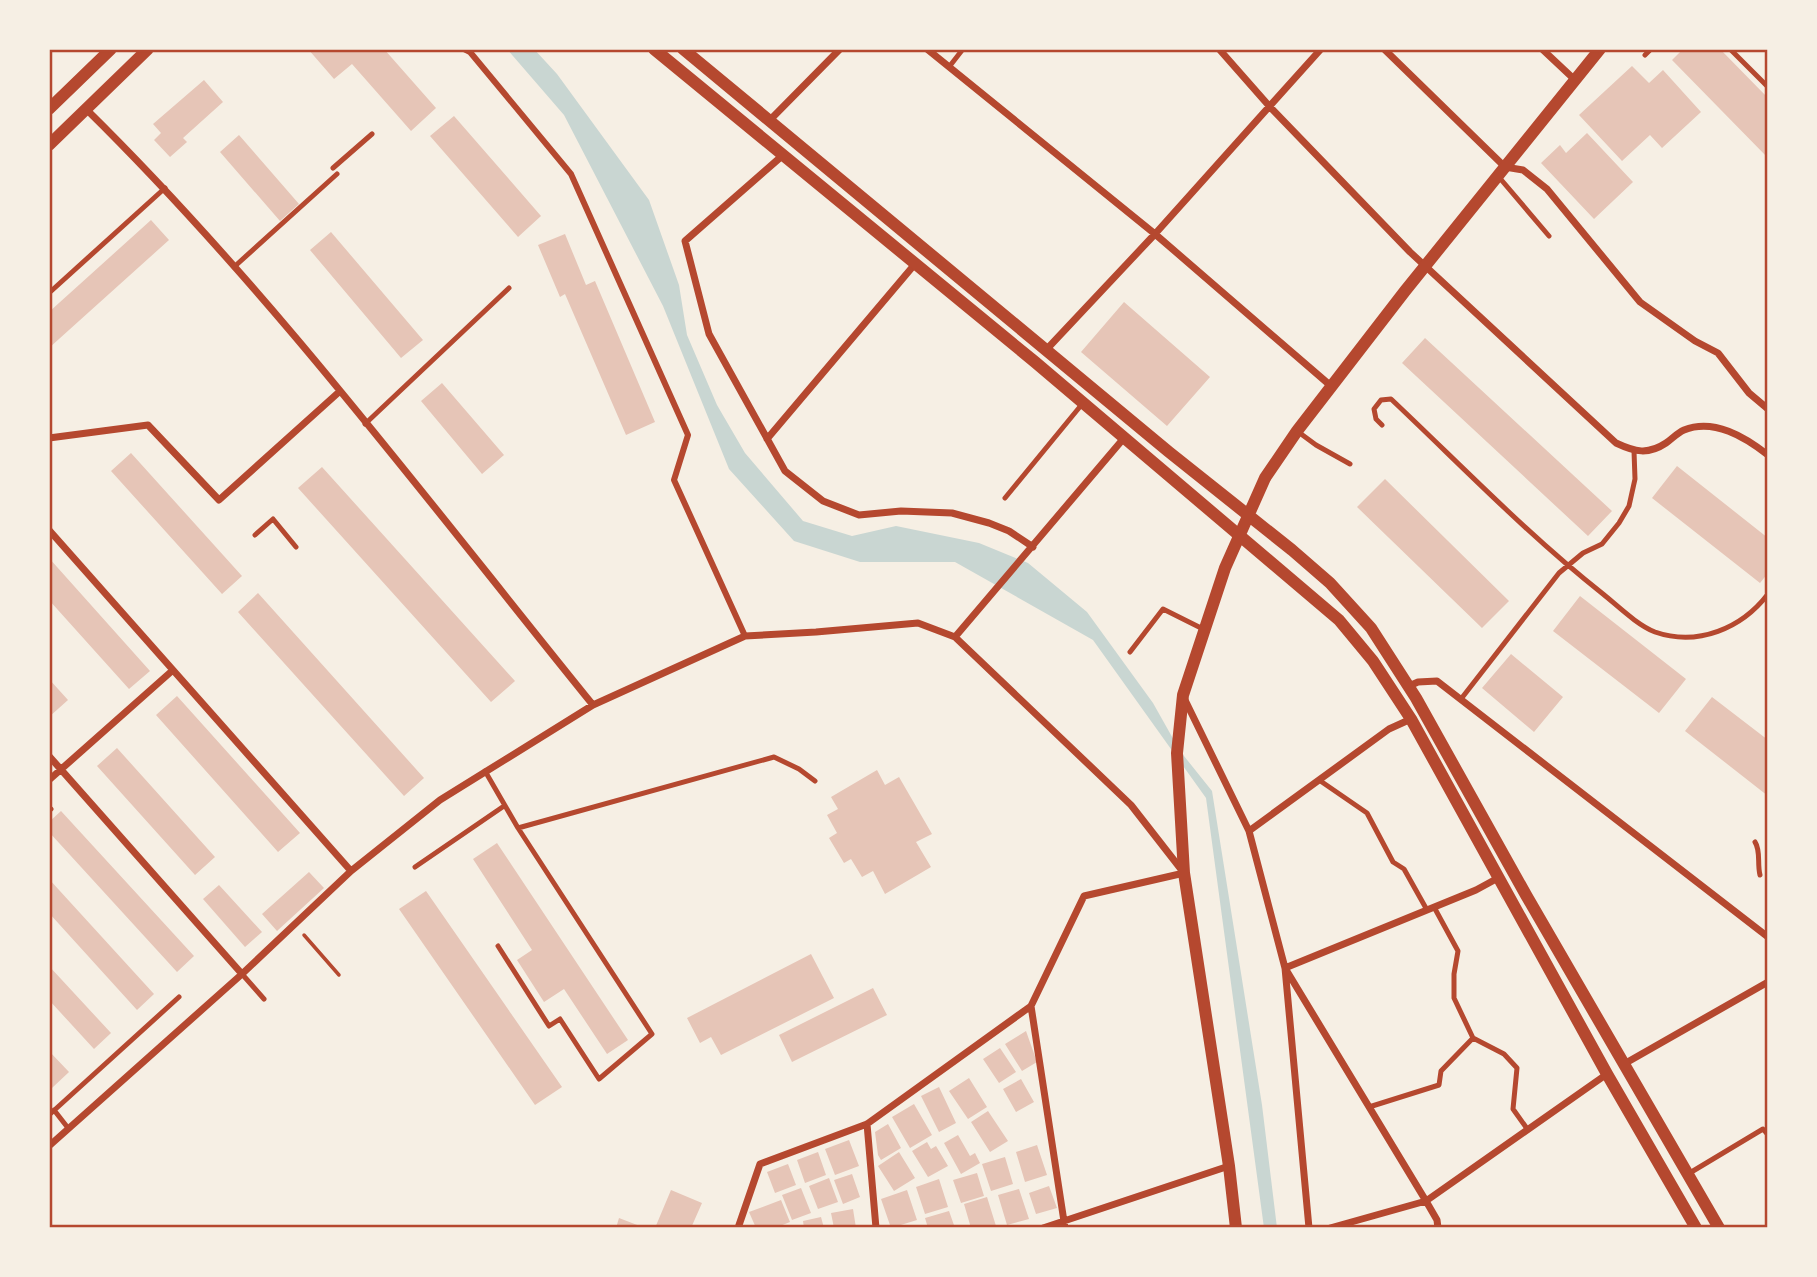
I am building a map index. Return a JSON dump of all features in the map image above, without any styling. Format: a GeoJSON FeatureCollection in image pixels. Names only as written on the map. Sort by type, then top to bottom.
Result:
{"type":"FeatureCollection","features":[{"type":"Feature","properties":{"kind":"street"},"geometry":{"type":"LineString","coordinates":[[49,109],[111,49]]}},
{"type":"Feature","properties":{"kind":"street"},"geometry":{"type":"LineString","coordinates":[[49,145],[148,49]]}},
{"type":"Feature","properties":{"kind":"street"},"geometry":{"type":"LineString","coordinates":[[464,49],[470,52],[571,174],[688,435],[674,480],[745,636]]}},
{"type":"Feature","properties":{"kind":"street"},"geometry":{"type":"LineString","coordinates":[[654,49],[1083,403],[1339,620],[1373,661],[1411,719],[1607,1074],[1696,1228]]}},
{"type":"Feature","properties":{"kind":"street"},"geometry":{"type":"LineString","coordinates":[[683,49],[1192,471],[1249,513],[1330,583],[1371,628],[1409,686],[1526,895],[1719,1228]]}},
{"type":"Feature","properties":{"kind":"street"},"geometry":{"type":"LineString","coordinates":[[756,135],[840,49]]}},
{"type":"Feature","properties":{"kind":"street"},"geometry":{"type":"LineString","coordinates":[[927,49],[1156,234],[1331,386]]}},
{"type":"Feature","properties":{"kind":"street"},"geometry":{"type":"LineString","coordinates":[[1219,49],[1270,107],[1425,266],[1616,443],[1634,451],[1651,452],[1682,431],[1700,426],[1733,432],[1768,455]]}},
{"type":"Feature","properties":{"kind":"street"},"geometry":{"type":"LineString","coordinates":[[1046,350],[1156,234],[1321,49]]}},
{"type":"Feature","properties":{"kind":"street"},"geometry":{"type":"LineString","coordinates":[[1384,49],[1502,172]]}},
{"type":"Feature","properties":{"kind":"street"},"geometry":{"type":"LineString","coordinates":[[1542,49],[1575,80]]}},
{"type":"Feature","properties":{"kind":"street"},"geometry":{"type":"LineString","coordinates":[[1236,1228],[1184,873],[1177,753],[1183,695],[1225,568],[1265,478],[1331,386],[1600,49]]}},
{"type":"Feature","properties":{"kind":"street"},"geometry":{"type":"LineString","coordinates":[[86,109],[165,188],[234,267],[593,705]]}},
{"type":"Feature","properties":{"kind":"street"},"geometry":{"type":"LineString","coordinates":[[782,156],[685,241],[709,334],[785,471],[823,500],[859,514],[901,511],[952,513],[1009,530],[1033,547]]}},
{"type":"Feature","properties":{"kind":"street"},"geometry":{"type":"LineString","coordinates":[[1502,172],[1523,170],[1547,189],[1640,302],[1695,341],[1718,353],[1749,393],[1768,410]]}},
{"type":"Feature","properties":{"kind":"street"},"geometry":{"type":"LineString","coordinates":[[767,439],[915,264]]}},
{"type":"Feature","properties":{"kind":"street"},"geometry":{"type":"LineString","coordinates":[[49,438],[148,425],[219,500],[339,392]]}},
{"type":"Feature","properties":{"kind":"street"},"geometry":{"type":"LineString","coordinates":[[955,637],[1124,438]]}},
{"type":"Feature","properties":{"kind":"street"},"geometry":{"type":"LineString","coordinates":[[49,530],[351,871]]}},
{"type":"Feature","properties":{"kind":"street"},"geometry":{"type":"LineString","coordinates":[[49,1146],[242,974],[351,871],[440,800],[593,705],[745,636],[918,623],[955,637],[1131,805],[1184,873]]}},
{"type":"Feature","properties":{"kind":"street"},"geometry":{"type":"LineString","coordinates":[[49,780],[173,670]]}},
{"type":"Feature","properties":{"kind":"street"},"geometry":{"type":"LineString","coordinates":[[1409,686],[1418,682],[1437,681],[1768,937]]}},
{"type":"Feature","properties":{"kind":"street"},"geometry":{"type":"LineString","coordinates":[[1183,695],[1249,831],[1285,968],[1309,1228]]}},
{"type":"Feature","properties":{"kind":"street"},"geometry":{"type":"LineString","coordinates":[[1249,831],[1389,729],[1411,719]]}},
{"type":"Feature","properties":{"kind":"street"},"geometry":{"type":"LineString","coordinates":[[49,756],[242,974]]}},
{"type":"Feature","properties":{"kind":"street"},"geometry":{"type":"LineString","coordinates":[[738,1228],[760,1164],[867,1124],[1031,1006],[1084,896],[1184,873]]}},
{"type":"Feature","properties":{"kind":"street"},"geometry":{"type":"LineString","coordinates":[[1285,968],[1498,878]]}},
{"type":"Feature","properties":{"kind":"street"},"geometry":{"type":"LineString","coordinates":[[1285,968],[1426,1201],[1437,1220],[1438,1228]]}},
{"type":"Feature","properties":{"kind":"street"},"geometry":{"type":"LineString","coordinates":[[1624,1064],[1768,982]]}},
{"type":"Feature","properties":{"kind":"street"},"geometry":{"type":"LineString","coordinates":[[1031,1006],[1065,1224]]}},
{"type":"Feature","properties":{"kind":"street"},"geometry":{"type":"LineString","coordinates":[[1330,1228],[1426,1201],[1607,1074]]}},
{"type":"Feature","properties":{"kind":"street"},"geometry":{"type":"LineString","coordinates":[[867,1124],[876,1228]]}},
{"type":"Feature","properties":{"kind":"street"},"geometry":{"type":"LineString","coordinates":[[1043,1228],[1065,1224],[1229,1166]]}},
{"type":"Feature","properties":{"kind":"lane"},"geometry":{"type":"LineString","coordinates":[[949,67],[963,49]]}},
{"type":"Feature","properties":{"kind":"lane"},"geometry":{"type":"LineString","coordinates":[[1645,55],[1651,49]]}},
{"type":"Feature","properties":{"kind":"lane"},"geometry":{"type":"LineString","coordinates":[[1730,49],[1768,87]]}},
{"type":"Feature","properties":{"kind":"lane"},"geometry":{"type":"LineString","coordinates":[[234,267],[372,134]]}},
{"type":"Feature","properties":{"kind":"lane"},"geometry":{"type":"LineString","coordinates":[[1502,172],[1549,236]]}},
{"type":"Feature","properties":{"kind":"lane"},"geometry":{"type":"LineString","coordinates":[[49,293],[165,188]]}},
{"type":"Feature","properties":{"kind":"lane"},"geometry":{"type":"LineString","coordinates":[[365,424],[509,288]]}},
{"type":"Feature","properties":{"kind":"lane"},"geometry":{"type":"LineString","coordinates":[[1382,425],[1374,409],[1381,400],[1391,399],[1567,566],[1654,631],[1680,636],[1706,635],[1735,625],[1768,594]]}},
{"type":"Feature","properties":{"kind":"lane"},"geometry":{"type":"LineString","coordinates":[[1006,498],[1083,403]]}},
{"type":"Feature","properties":{"kind":"lane"},"geometry":{"type":"LineString","coordinates":[[1297,431],[1350,464]]}},
{"type":"Feature","properties":{"kind":"lane"},"geometry":{"type":"LineString","coordinates":[[1461,699],[1559,573],[1583,552],[1602,544],[1619,523],[1629,506],[1635,479],[1634,451]]}},
{"type":"Feature","properties":{"kind":"lane"},"geometry":{"type":"LineString","coordinates":[[255,534],[273,519],[296,547]]}},
{"type":"Feature","properties":{"kind":"lane"},"geometry":{"type":"LineString","coordinates":[[1130,652],[1163,609],[1206,630]]}},
{"type":"Feature","properties":{"kind":"lane"},"geometry":{"type":"LineString","coordinates":[[518,828],[774,757],[799,769],[815,781]]}},
{"type":"Feature","properties":{"kind":"lane"},"geometry":{"type":"LineString","coordinates":[[485,771],[504,806],[652,1034],[599,1079],[560,1019],[549,1026],[498,946]]}},
{"type":"Feature","properties":{"kind":"lane"},"geometry":{"type":"LineString","coordinates":[[1319,780],[1367,813],[1393,862],[1404,869],[1458,951],[1454,998],[1473,1038],[1504,1054],[1517,1068],[1513,1109],[1528,1130]]}},
{"type":"Feature","properties":{"kind":"lane"},"geometry":{"type":"LineString","coordinates":[[415,867],[504,806]]}},
{"type":"Feature","properties":{"kind":"lane"},"geometry":{"type":"LineString","coordinates":[[1755,842],[1759,848],[1760,875]]}},
{"type":"Feature","properties":{"kind":"lane"},"geometry":{"type":"LineString","coordinates":[[242,974],[264,999]]}},
{"type":"Feature","properties":{"kind":"lane"},"geometry":{"type":"LineString","coordinates":[[68,1128],[52,1113],[179,997]]}},
{"type":"Feature","properties":{"kind":"lane"},"geometry":{"type":"LineString","coordinates":[[1369,1107],[1440,1085],[1441,1071],[1473,1038]]}},
{"type":"Feature","properties":{"kind":"lane"},"geometry":{"type":"LineString","coordinates":[[1688,1174],[1763,1129],[1768,1135]]}},
{"type":"Feature","properties":{"kind":"path"},"geometry":{"type":"LineString","coordinates":[[304,935],[339,975]]}},
{"type":"Feature","properties":{"kind":"shaded area"},"geometry":{"type":"Polygon","coordinates":[[[507,49],[534,49],[557,74],[649,200],[679,285],[687,335],[717,405],[745,453],[803,521],[852,536],[896,526],[979,543],[1028,563],[1087,612],[1153,703],[1180,751],[1212,791],[1262,1105],[1277,1228],[1264,1228],[1206,798],[1093,640],[955,562],[860,562],[794,541],[729,469],[663,306],[564,115],[507,49]]]}},
{"type":"Feature","properties":{"kind":"building"},"geometry":{"type":"Polygon","coordinates":[[[308,49],[384,49],[436,108],[411,131],[352,64],[334,79],[308,49]]]}},
{"type":"Feature","properties":{"kind":"building"},"geometry":{"type":"Polygon","coordinates":[[[1683,49],[1720,49],[1768,98],[1768,158],[1672,60],[1683,49]]]}},
{"type":"Feature","properties":{"kind":"building"},"geometry":{"type":"Polygon","coordinates":[[[1632,66],[1649,83],[1663,70],[1701,112],[1662,148],[1650,135],[1622,161],[1579,115],[1632,66]]]}},
{"type":"Feature","properties":{"kind":"building"},"geometry":{"type":"Polygon","coordinates":[[[204,80],[223,102],[183,138],[187,142],[170,157],[154,140],[161,133],[153,124],[204,80]]]}},
{"type":"Feature","properties":{"kind":"building"},"geometry":{"type":"Polygon","coordinates":[[[454,116],[541,216],[518,237],[430,136],[454,116]]]}},
{"type":"Feature","properties":{"kind":"building"},"geometry":{"type":"Polygon","coordinates":[[[1587,133],[1633,182],[1594,219],[1541,163],[1560,145],[1566,153],[1587,133]]]}},
{"type":"Feature","properties":{"kind":"building"},"geometry":{"type":"Polygon","coordinates":[[[239,135],[299,204],[280,221],[220,152],[239,135]]]}},
{"type":"Feature","properties":{"kind":"building"},"geometry":{"type":"Polygon","coordinates":[[[151,220],[169,240],[49,348],[49,312],[151,220]]]}},
{"type":"Feature","properties":{"kind":"building"},"geometry":{"type":"Polygon","coordinates":[[[331,232],[423,340],[401,358],[310,250],[331,232]]]}},
{"type":"Feature","properties":{"kind":"building"},"geometry":{"type":"Polygon","coordinates":[[[565,234],[586,285],[595,281],[655,422],[626,435],[565,294],[560,297],[538,245],[565,234]]]}},
{"type":"Feature","properties":{"kind":"building"},"geometry":{"type":"Polygon","coordinates":[[[1124,302],[1210,377],[1167,426],[1081,352],[1124,302]]]}},
{"type":"Feature","properties":{"kind":"building"},"geometry":{"type":"Polygon","coordinates":[[[1425,338],[1612,511],[1588,536],[1402,363],[1425,338]]]}},
{"type":"Feature","properties":{"kind":"building"},"geometry":{"type":"Polygon","coordinates":[[[442,383],[504,455],[482,474],[421,401],[442,383]]]}},
{"type":"Feature","properties":{"kind":"building"},"geometry":{"type":"Polygon","coordinates":[[[131,453],[242,576],[222,594],[111,471],[131,453]]]}},
{"type":"Feature","properties":{"kind":"building"},"geometry":{"type":"Polygon","coordinates":[[[1677,466],[1768,538],[1768,573],[1760,583],[1652,498],[1677,466]]]}},
{"type":"Feature","properties":{"kind":"building"},"geometry":{"type":"Polygon","coordinates":[[[322,467],[515,681],[491,702],[298,488],[322,467]]]}},
{"type":"Feature","properties":{"kind":"building"},"geometry":{"type":"Polygon","coordinates":[[[1385,479],[1509,601],[1482,628],[1357,507],[1385,479]]]}},
{"type":"Feature","properties":{"kind":"building"},"geometry":{"type":"Polygon","coordinates":[[[49,558],[150,671],[129,689],[49,600],[49,558]]]}},
{"type":"Feature","properties":{"kind":"building"},"geometry":{"type":"Polygon","coordinates":[[[258,593],[424,778],[404,796],[238,612],[258,593]]]}},
{"type":"Feature","properties":{"kind":"building"},"geometry":{"type":"Polygon","coordinates":[[[1580,596],[1686,679],[1659,713],[1553,631],[1580,596]]]}},
{"type":"Feature","properties":{"kind":"building"},"geometry":{"type":"Polygon","coordinates":[[[1511,654],[1563,697],[1534,732],[1482,688],[1511,654]]]}},
{"type":"Feature","properties":{"kind":"building"},"geometry":{"type":"Polygon","coordinates":[[[49,679],[68,700],[49,717],[49,679]]]}},
{"type":"Feature","properties":{"kind":"building"},"geometry":{"type":"Polygon","coordinates":[[[177,696],[300,833],[278,852],[156,715],[177,696]]]}},
{"type":"Feature","properties":{"kind":"building"},"geometry":{"type":"Polygon","coordinates":[[[1712,697],[1768,740],[1768,796],[1685,731],[1712,697]]]}},
{"type":"Feature","properties":{"kind":"building"},"geometry":{"type":"Polygon","coordinates":[[[117,748],[215,857],[195,875],[97,766],[117,748]]]}},
{"type":"Feature","properties":{"kind":"building"},"geometry":{"type":"Polygon","coordinates":[[[877,770],[885,785],[899,777],[932,834],[916,842],[931,867],[885,894],[873,871],[862,877],[851,859],[844,863],[829,838],[837,833],[827,815],[838,809],[831,797],[877,770]]]}},
{"type":"Feature","properties":{"kind":"building"},"geometry":{"type":"Polygon","coordinates":[[[61,811],[194,956],[177,972],[49,832],[49,822],[61,811]]]}},
{"type":"Feature","properties":{"kind":"building"},"geometry":{"type":"Polygon","coordinates":[[[497,843],[628,1040],[607,1054],[564,989],[544,1002],[517,960],[532,950],[473,859],[497,843]]]}},
{"type":"Feature","properties":{"kind":"building"},"geometry":{"type":"Polygon","coordinates":[[[309,872],[324,888],[277,931],[262,914],[309,872]]]}},
{"type":"Feature","properties":{"kind":"building"},"geometry":{"type":"Polygon","coordinates":[[[49,879],[154,994],[137,1010],[49,913],[49,879]]]}},
{"type":"Feature","properties":{"kind":"building"},"geometry":{"type":"Polygon","coordinates":[[[219,885],[262,932],[245,947],[203,899],[219,885]]]}},
{"type":"Feature","properties":{"kind":"building"},"geometry":{"type":"Polygon","coordinates":[[[426,891],[562,1087],[535,1105],[399,909],[426,891]]]}},
{"type":"Feature","properties":{"kind":"building"},"geometry":{"type":"Polygon","coordinates":[[[811,954],[834,998],[721,1055],[711,1037],[700,1043],[687,1018],[811,954]]]}},
{"type":"Feature","properties":{"kind":"building"},"geometry":{"type":"Polygon","coordinates":[[[49,966],[111,1033],[94,1049],[49,1000],[49,966]]]}},
{"type":"Feature","properties":{"kind":"building"},"geometry":{"type":"Polygon","coordinates":[[[873,988],[887,1015],[792,1062],[779,1035],[873,988]]]}},
{"type":"Feature","properties":{"kind":"building"},"geometry":{"type":"Polygon","coordinates":[[[1026,1031],[1037,1062],[1022,1071],[1005,1044],[1026,1031]]]}},
{"type":"Feature","properties":{"kind":"building"},"geometry":{"type":"Polygon","coordinates":[[[1000,1048],[1016,1072],[999,1083],[983,1059],[1000,1048]]]}},
{"type":"Feature","properties":{"kind":"building"},"geometry":{"type":"Polygon","coordinates":[[[49,1051],[69,1072],[52,1088],[49,1086],[49,1051]]]}},
{"type":"Feature","properties":{"kind":"building"},"geometry":{"type":"Polygon","coordinates":[[[969,1078],[987,1107],[968,1119],[949,1091],[969,1078]]]}},
{"type":"Feature","properties":{"kind":"building"},"geometry":{"type":"Polygon","coordinates":[[[1021,1079],[1034,1102],[1016,1112],[1003,1089],[1021,1079]]]}},
{"type":"Feature","properties":{"kind":"building"},"geometry":{"type":"Polygon","coordinates":[[[939,1087],[956,1123],[939,1132],[921,1096],[939,1087]]]}},
{"type":"Feature","properties":{"kind":"building"},"geometry":{"type":"Polygon","coordinates":[[[914,1104],[932,1135],[910,1148],[892,1117],[914,1104]]]}},
{"type":"Feature","properties":{"kind":"building"},"geometry":{"type":"Polygon","coordinates":[[[988,1111],[1008,1141],[990,1152],[971,1122],[988,1111]]]}},
{"type":"Feature","properties":{"kind":"building"},"geometry":{"type":"Polygon","coordinates":[[[888,1124],[901,1148],[881,1160],[875,1132],[888,1124]]]}},
{"type":"Feature","properties":{"kind":"building"},"geometry":{"type":"Polygon","coordinates":[[[958,1135],[970,1156],[975,1153],[980,1163],[961,1174],[944,1143],[958,1135]]]}},
{"type":"Feature","properties":{"kind":"building"},"geometry":{"type":"Polygon","coordinates":[[[849,1140],[859,1166],[835,1175],[825,1149],[849,1140]]]}},
{"type":"Feature","properties":{"kind":"building"},"geometry":{"type":"Polygon","coordinates":[[[927,1142],[931,1149],[936,1146],[948,1166],[928,1177],[912,1151],[927,1142]]]}},
{"type":"Feature","properties":{"kind":"building"},"geometry":{"type":"Polygon","coordinates":[[[1037,1145],[1047,1175],[1025,1182],[1016,1152],[1037,1145]]]}},
{"type":"Feature","properties":{"kind":"building"},"geometry":{"type":"Polygon","coordinates":[[[818,1152],[826,1175],[805,1183],[797,1160],[818,1152]]]}},
{"type":"Feature","properties":{"kind":"building"},"geometry":{"type":"Polygon","coordinates":[[[899,1152],[915,1178],[894,1191],[878,1166],[899,1152]]]}},
{"type":"Feature","properties":{"kind":"building"},"geometry":{"type":"Polygon","coordinates":[[[1005,1157],[1013,1184],[991,1191],[982,1164],[1005,1157]]]}},
{"type":"Feature","properties":{"kind":"building"},"geometry":{"type":"Polygon","coordinates":[[[788,1164],[796,1185],[775,1193],[767,1172],[788,1164]]]}},
{"type":"Feature","properties":{"kind":"building"},"geometry":{"type":"Polygon","coordinates":[[[977,1173],[984,1196],[961,1203],[953,1180],[977,1173]]]}},
{"type":"Feature","properties":{"kind":"building"},"geometry":{"type":"Polygon","coordinates":[[[852,1174],[860,1197],[843,1204],[834,1180],[852,1174]]]}},
{"type":"Feature","properties":{"kind":"building"},"geometry":{"type":"Polygon","coordinates":[[[829,1178],[838,1202],[818,1209],[809,1186],[829,1178]]]}},
{"type":"Feature","properties":{"kind":"building"},"geometry":{"type":"Polygon","coordinates":[[[939,1179],[948,1207],[925,1214],[916,1187],[939,1179]]]}},
{"type":"Feature","properties":{"kind":"building"},"geometry":{"type":"Polygon","coordinates":[[[1049,1186],[1057,1208],[1036,1214],[1029,1193],[1049,1186]]]}},
{"type":"Feature","properties":{"kind":"building"},"geometry":{"type":"Polygon","coordinates":[[[801,1188],[811,1213],[792,1220],[782,1195],[801,1188]]]}},
{"type":"Feature","properties":{"kind":"building"},"geometry":{"type":"Polygon","coordinates":[[[1019,1189],[1029,1219],[1007,1225],[998,1195],[1019,1189]]]}},
{"type":"Feature","properties":{"kind":"building"},"geometry":{"type":"Polygon","coordinates":[[[671,1190],[702,1203],[691,1228],[655,1228],[671,1190]]]}},
{"type":"Feature","properties":{"kind":"building"},"geometry":{"type":"Polygon","coordinates":[[[907,1190],[917,1220],[891,1228],[881,1199],[907,1190]]]}},
{"type":"Feature","properties":{"kind":"building"},"geometry":{"type":"Polygon","coordinates":[[[987,1197],[996,1226],[971,1228],[964,1204],[987,1197]]]}},
{"type":"Feature","properties":{"kind":"building"},"geometry":{"type":"Polygon","coordinates":[[[781,1200],[790,1222],[775,1228],[756,1228],[749,1212],[781,1200]]]}},
{"type":"Feature","properties":{"kind":"building"},"geometry":{"type":"Polygon","coordinates":[[[853,1209],[856,1228],[834,1228],[831,1213],[853,1209]]]}},
{"type":"Feature","properties":{"kind":"building"},"geometry":{"type":"Polygon","coordinates":[[[949,1211],[955,1228],[928,1228],[925,1218],[949,1211]]]}},
{"type":"Feature","properties":{"kind":"building"},"geometry":{"type":"Polygon","coordinates":[[[821,1217],[824,1228],[804,1228],[803,1221],[821,1217]]]}},
{"type":"Feature","properties":{"kind":"building"},"geometry":{"type":"Polygon","coordinates":[[[619,1218],[645,1228],[616,1228],[619,1218]]]}}]}
